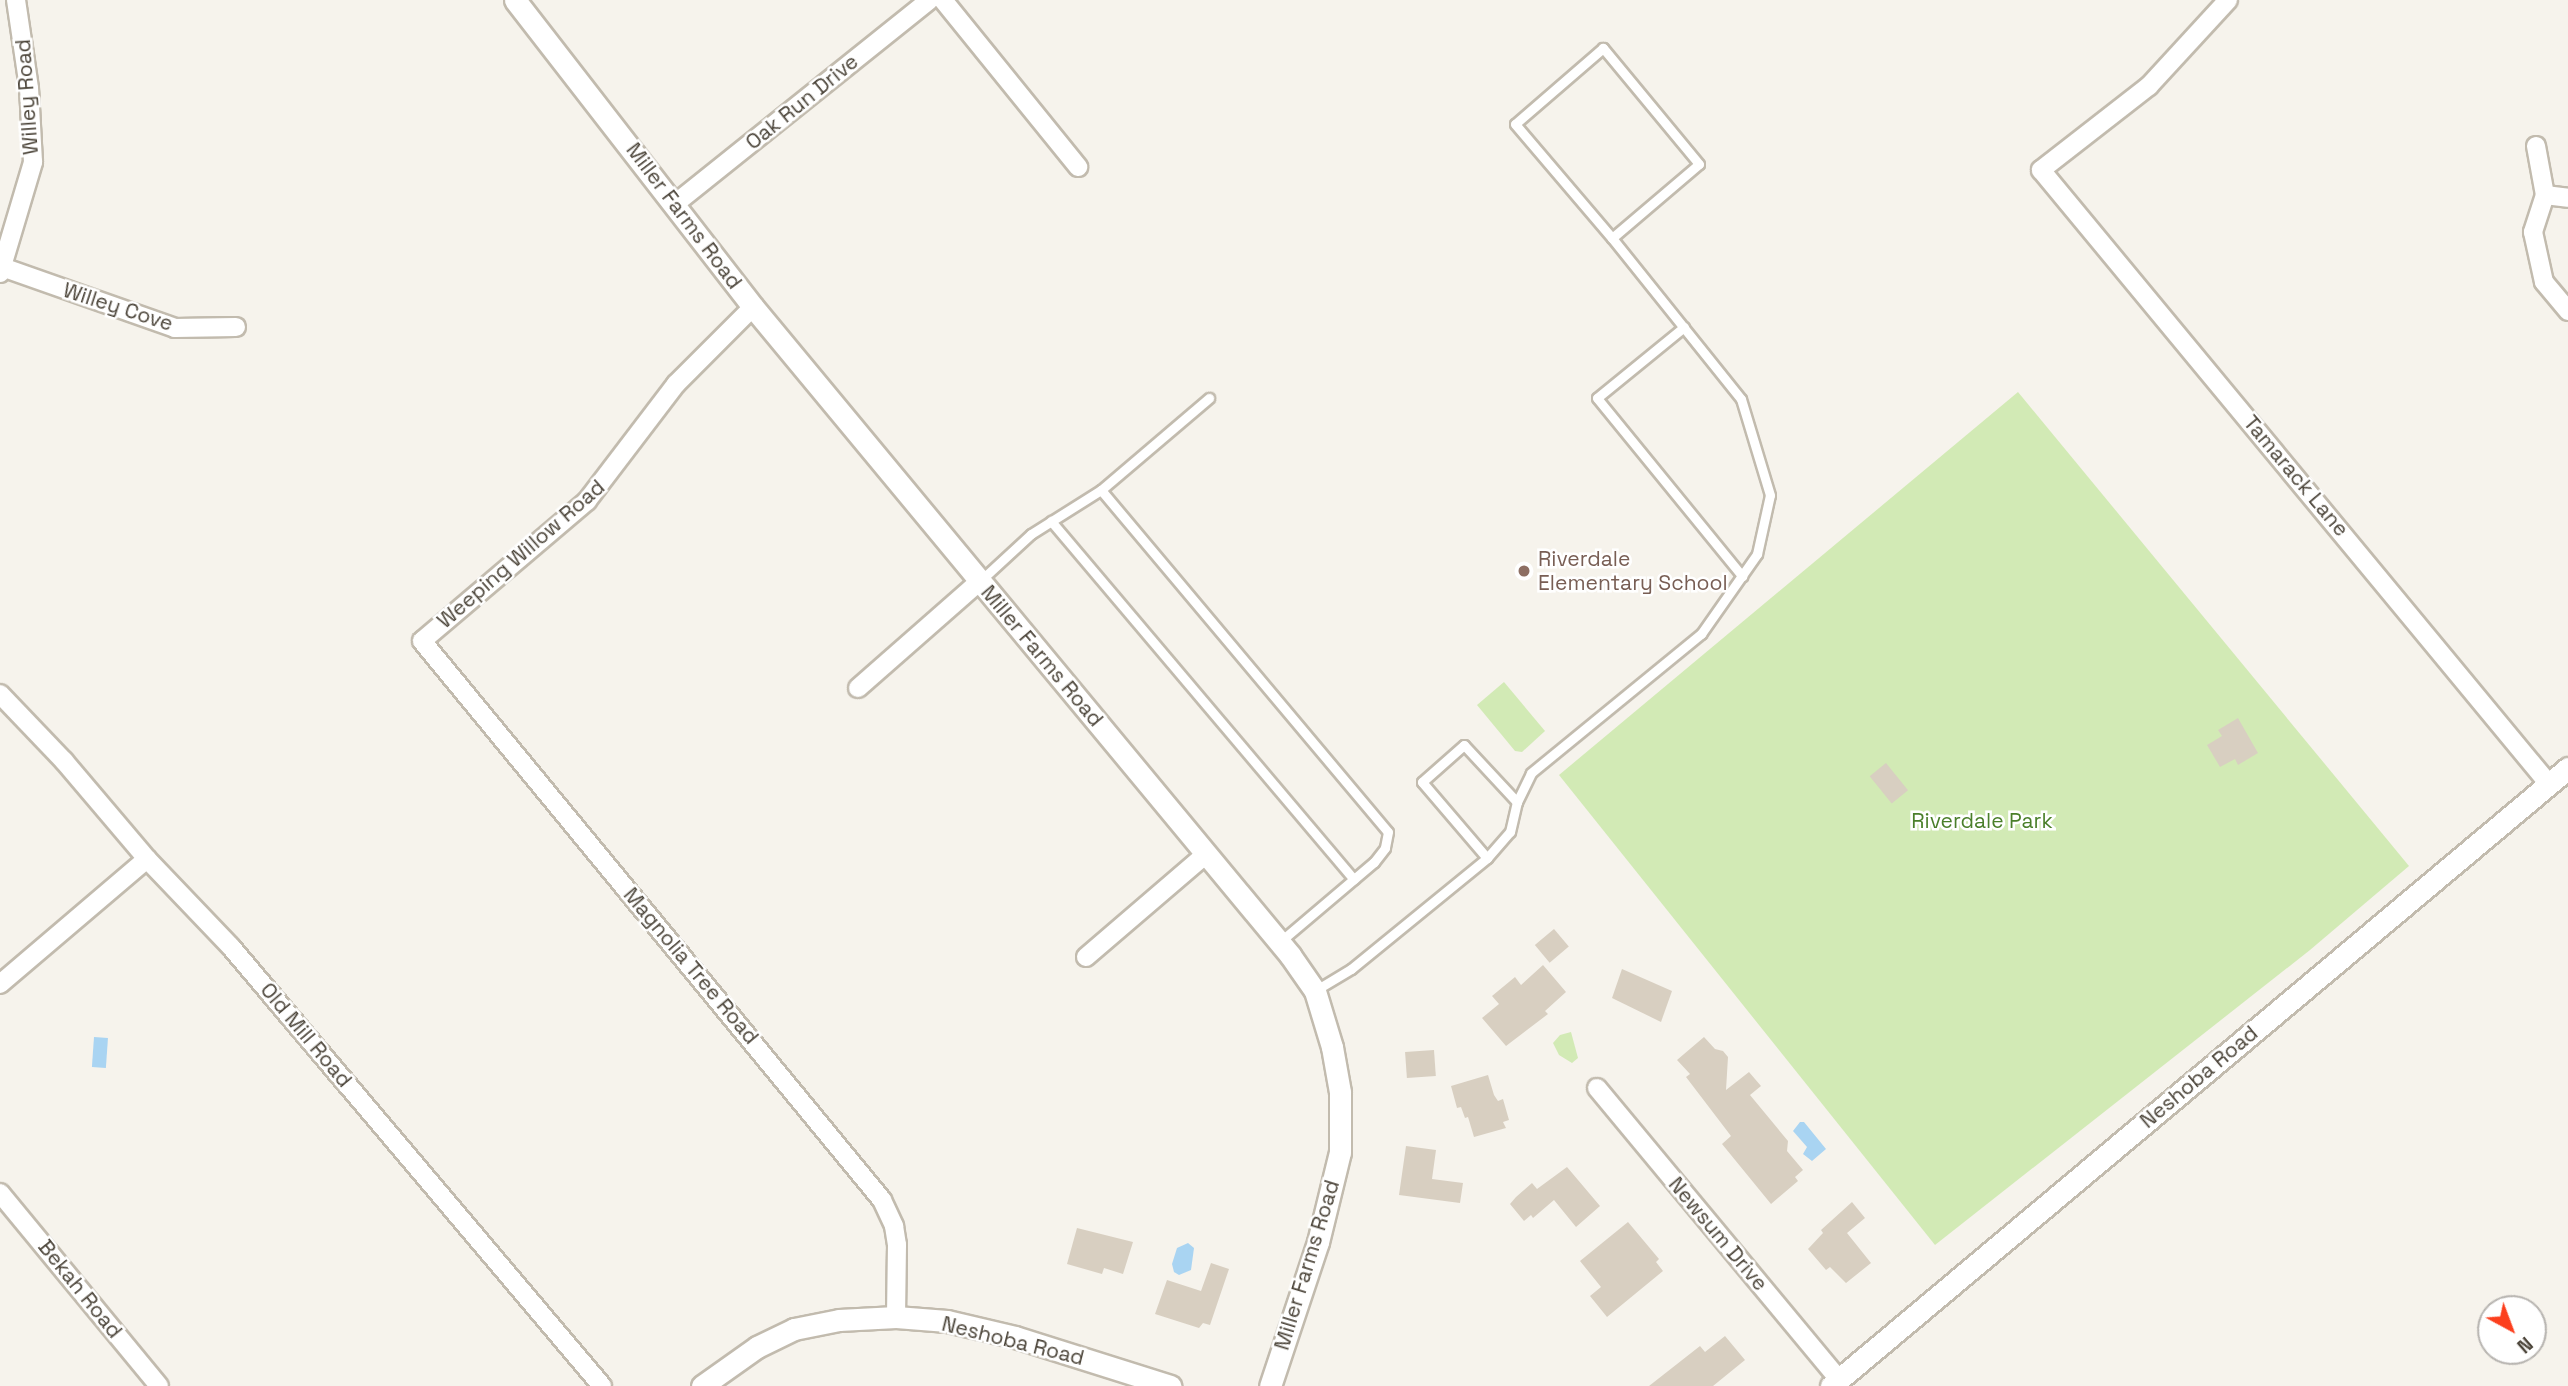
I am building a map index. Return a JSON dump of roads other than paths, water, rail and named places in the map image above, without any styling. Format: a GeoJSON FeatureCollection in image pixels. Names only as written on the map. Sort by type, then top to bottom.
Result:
{"type":"FeatureCollection","features":[{"type":"Feature","properties":{"kind":"street","name":"Willey Road"},"geometry":{"type":"LineString","coordinates":[[1,270],[33,162],[29,88],[16,0]]}},
{"type":"Feature","properties":{"kind":"street","name":"Miller Farms Road"},"geometry":{"type":"LineString","coordinates":[[516,0],[676,203],[753,307],[1206,854],[1315,991],[1332,1047],[1340,1092],[1340,1152],[1318,1242],[1270,1386]]}},
{"type":"Feature","properties":{"kind":"street","name":"Oak Run Drive"},"geometry":{"type":"LineString","coordinates":[[676,203],[929,0]]}},
{"type":"Feature","properties":{"kind":"street"},"geometry":{"type":"LineString","coordinates":[[943,0],[1078,167]]}},
{"type":"Feature","properties":{"kind":"street","name":"Tamarack Lane"},"geometry":{"type":"LineString","coordinates":[[2228,0],[2149,86],[2041,170],[2549,784]]}},
{"type":"Feature","properties":{"kind":"street"},"geometry":{"type":"LineString","coordinates":[[2536,146],[2545,195],[2533,232],[2544,282],[2568,311]]}},
{"type":"Feature","properties":{"kind":"street"},"geometry":{"type":"LineString","coordinates":[[2545,195],[2568,198]]}},
{"type":"Feature","properties":{"kind":"street","name":"Willey Cove"},"geometry":{"type":"LineString","coordinates":[[1,270],[175,328],[236,327]]}},
{"type":"Feature","properties":{"kind":"street","name":"Weeping Willow Road"},"geometry":{"type":"LineString","coordinates":[[422,641],[587,501],[676,384],[753,307]]}},
{"type":"Feature","properties":{"kind":"street"},"geometry":{"type":"LineString","coordinates":[[858,688],[980,581]]}},
{"type":"Feature","properties":{"kind":"street","name":"Magnolia Tree Road"},"geometry":{"type":"LineString","coordinates":[[422,641],[881,1200],[894,1226],[897,1245],[896,1317]]}},
{"type":"Feature","properties":{"kind":"street","name":"Old Mill Road"},"geometry":{"type":"LineString","coordinates":[[0,694],[64,761],[147,859],[230,947],[602,1386]]}},
{"type":"Feature","properties":{"kind":"street","name":"Neshoba Road"},"geometry":{"type":"LineString","coordinates":[[1835,1383],[2568,768]]}},
{"type":"Feature","properties":{"kind":"street"},"geometry":{"type":"LineString","coordinates":[[1086,957],[1206,854]]}},
{"type":"Feature","properties":{"kind":"street"},"geometry":{"type":"LineString","coordinates":[[0,984],[147,859]]}},
{"type":"Feature","properties":{"kind":"street","name":"Newsum Drive"},"geometry":{"type":"LineString","coordinates":[[1597,1088],[1835,1383]]}},
{"type":"Feature","properties":{"kind":"street","name":"Bekah Road"},"geometry":{"type":"LineString","coordinates":[[0,1193],[159,1386]]}},
{"type":"Feature","properties":{"kind":"street","name":"Neshoba Road"},"geometry":{"type":"LineString","coordinates":[[702,1386],[757,1347],[794,1329],[839,1320],[896,1317],[947,1321],[1015,1337],[1170,1386]]}},
{"type":"Feature","properties":{"kind":"lane"},"geometry":{"type":"LineString","coordinates":[[1315,991],[1351,969],[1487,858],[1510,832],[1517,802],[1531,773],[1701,634],[1757,554],[1770,495],[1741,399],[1612,237],[1515,124],[1603,48],[1699,164],[1612,237]]}},
{"type":"Feature","properties":{"kind":"lane"},"geometry":{"type":"LineString","coordinates":[[1684,327],[1597,398],[1741,576]]}},
{"type":"Feature","properties":{"kind":"lane"},"geometry":{"type":"LineString","coordinates":[[980,581],[1031,534],[1101,490],[1209,398]]}},
{"type":"Feature","properties":{"kind":"lane"},"geometry":{"type":"LineString","coordinates":[[1101,490],[1388,832],[1385,848],[1354,879],[1279,943]]}},
{"type":"Feature","properties":{"kind":"lane"},"geometry":{"type":"LineString","coordinates":[[1051,521],[1354,879]]}},
{"type":"Feature","properties":{"kind":"lane"},"geometry":{"type":"LineString","coordinates":[[1487,858],[1422,782],[1464,745],[1517,802]]}},
{"type":"Feature","properties":{"kind":"water"},"geometry":{"type":"Polygon","coordinates":[[[94,1037],[108,1038],[106,1068],[92,1067],[94,1037]]]}},
{"type":"Feature","properties":{"kind":"water"},"geometry":{"type":"Polygon","coordinates":[[[1800,1122],[1804,1122],[1826,1149],[1812,1161],[1803,1154],[1807,1147],[1793,1131],[1800,1122]]]}},
{"type":"Feature","properties":{"kind":"water"},"geometry":{"type":"Polygon","coordinates":[[[1188,1243],[1194,1248],[1191,1270],[1179,1275],[1174,1272],[1172,1264],[1177,1248],[1188,1243]]]}},
{"type":"Feature","properties":{"kind":"place","name":"Riverdale Elementary School"},"geometry":{"type":"Point","coordinates":[1524,571]}},
{"type":"Feature","properties":{"kind":"park label","name":"Riverdale Park"},"geometry":{"type":"Point","coordinates":[1982,821]}}]}
